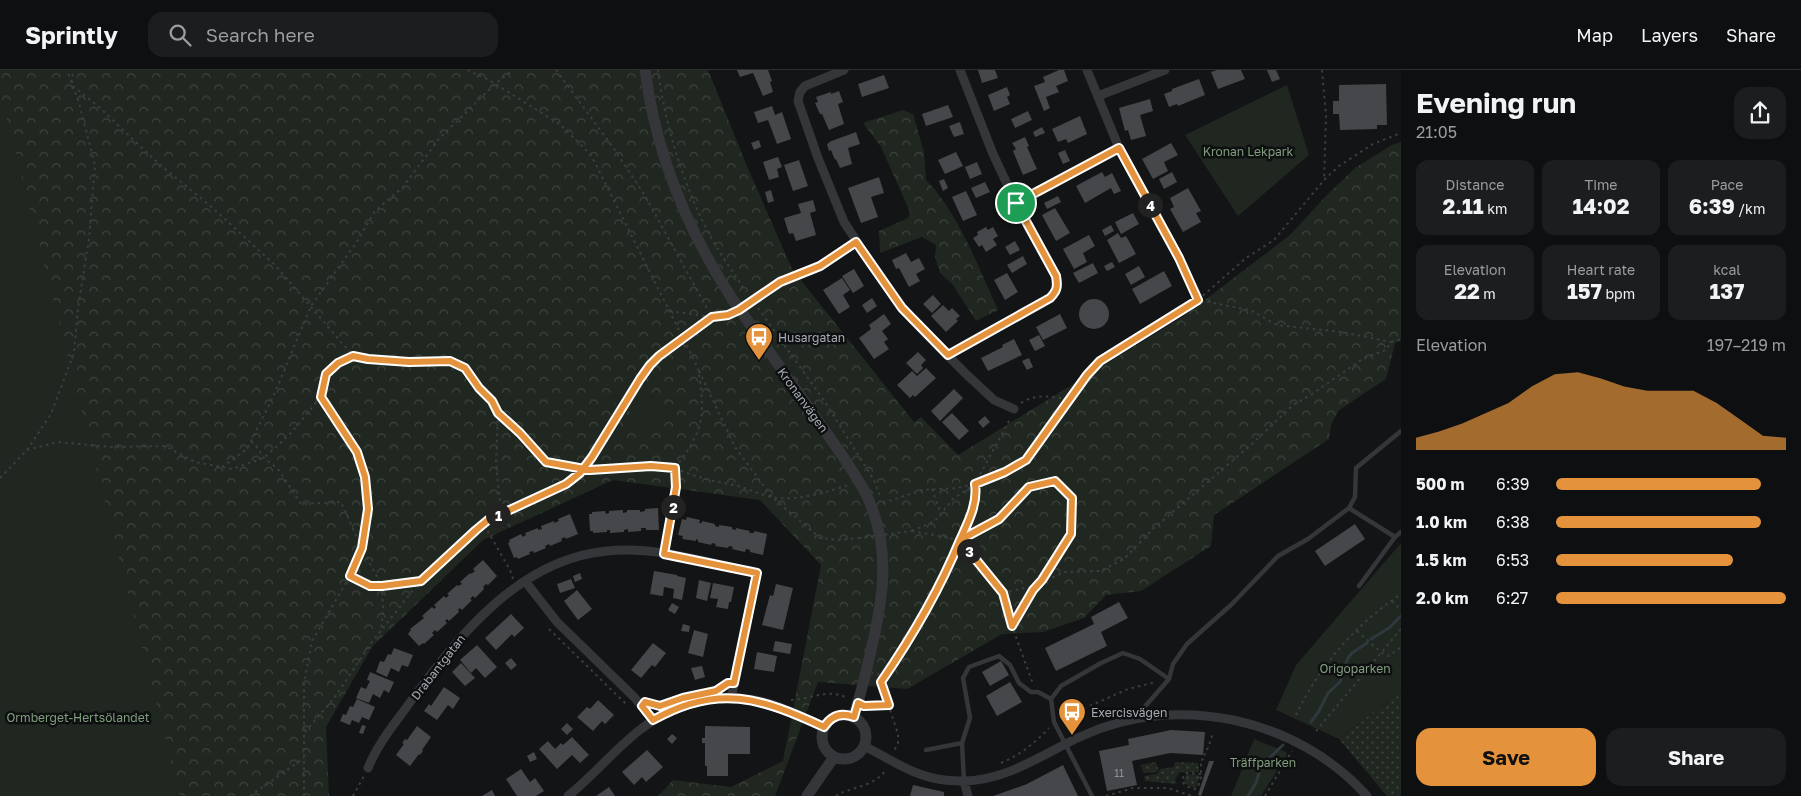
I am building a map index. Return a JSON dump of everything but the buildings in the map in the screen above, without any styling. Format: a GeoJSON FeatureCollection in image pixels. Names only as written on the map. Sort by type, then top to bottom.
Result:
{"type":"FeatureCollection","features":[{"type":"Feature","properties":{"kind":"street","name":"Kronanvägen"},"geometry":{"type":"LineString","coordinates":[[645,70],[655,126],[677,196],[690,226],[716,274],[739,310],[837,447],[859,482],[874,512],[882,550],[884,571],[878,622],[854,717]]}},
{"type":"Feature","properties":{"kind":"street"},"geometry":{"type":"LineString","coordinates":[[844,70],[805,86],[800,92],[798,101],[833,198],[844,222],[902,308],[994,400],[1014,409]]}},
{"type":"Feature","properties":{"kind":"street"},"geometry":{"type":"LineString","coordinates":[[948,355],[1050,298],[1056,292],[1058,285],[1056,276],[1016,203],[993,154],[960,70]]}},
{"type":"Feature","properties":{"kind":"street"},"geometry":{"type":"LineString","coordinates":[[1087,70],[1119,148],[1179,258]]}},
{"type":"Feature","properties":{"kind":"street"},"geometry":{"type":"LineString","coordinates":[[1098,96],[1165,70]]}},
{"type":"Feature","properties":{"kind":"street"},"geometry":{"type":"LineString","coordinates":[[739,310],[780,282],[820,266],[856,242]]}},
{"type":"Feature","properties":{"kind":"street","name":"Drabantgatan"},"geometry":{"type":"LineString","coordinates":[[368,768],[381,742],[442,658],[465,633],[525,581],[551,566],[588,554],[625,550],[664,554],[757,573],[732,698]]}},
{"type":"Feature","properties":{"kind":"street"},"geometry":{"type":"LineString","coordinates":[[525,581],[557,622],[642,706],[653,720]]}},
{"type":"Feature","properties":{"kind":"street"},"geometry":{"type":"LineString","coordinates":[[568,796],[653,720],[692,703],[732,698],[764,702],[824,727]]}},
{"type":"Feature","properties":{"kind":"street"},"geometry":{"type":"LineString","coordinates":[[844,714],[854,717],[864,728],[866,737],[864,746],[858,755],[848,759],[834,757],[824,746],[822,736],[824,727],[835,716],[844,714]]}},
{"type":"Feature","properties":{"kind":"street"},"geometry":{"type":"LineString","coordinates":[[864,746],[907,770],[924,776],[942,780],[964,781],[986,779],[1004,774],[1093,731],[1133,720],[1177,714],[1211,716],[1245,722],[1297,742],[1336,767],[1367,796]]}},
{"type":"Feature","properties":{"kind":"street"},"geometry":{"type":"LineString","coordinates":[[807,796],[834,757]]}},
{"type":"Feature","properties":{"kind":"street"},"geometry":{"type":"LineString","coordinates":[[964,781],[968,796]]}},
{"type":"Feature","properties":{"kind":"lane"},"geometry":{"type":"LineString","coordinates":[[712,317],[728,315],[739,310]]}},
{"type":"Feature","properties":{"kind":"lane"},"geometry":{"type":"LineString","coordinates":[[1133,720],[1168,679],[1173,664],[1187,644],[1232,604],[1278,556],[1308,539],[1349,508],[1354,497],[1356,468],[1401,431]]}},
{"type":"Feature","properties":{"kind":"lane"},"geometry":{"type":"LineString","coordinates":[[1349,508],[1395,536]]}},
{"type":"Feature","properties":{"kind":"lane"},"geometry":{"type":"LineString","coordinates":[[1359,586],[1395,536],[1401,532]]}},
{"type":"Feature","properties":{"kind":"lane"},"geometry":{"type":"LineString","coordinates":[[1092,796],[1054,722],[1051,699],[1061,686],[1101,663],[1123,653],[1140,659],[1168,679]]}},
{"type":"Feature","properties":{"kind":"lane"},"geometry":{"type":"LineString","coordinates":[[964,781],[962,743],[970,718],[963,678],[969,667],[999,656],[1010,665],[1019,682],[1031,692],[1038,692],[1051,699]]}},
{"type":"Feature","properties":{"kind":"lane"},"geometry":{"type":"LineString","coordinates":[[926,750],[962,743]]}},
{"type":"Feature","properties":{"kind":"path"},"geometry":{"type":"LineString","coordinates":[[0,478],[27,450],[51,414],[74,353],[78,308],[89,239],[95,165],[79,103],[67,70]]}},
{"type":"Feature","properties":{"kind":"path"},"geometry":{"type":"LineString","coordinates":[[72,85],[73,70]]}},
{"type":"Feature","properties":{"kind":"path"},"geometry":{"type":"LineString","coordinates":[[467,70],[495,84],[560,125],[591,155],[684,339],[735,447],[772,497],[820,538],[838,540],[912,531],[935,521],[953,499],[975,484],[1014,409],[1030,398],[1040,396],[1070,399]]}},
{"type":"Feature","properties":{"kind":"path"},"geometry":{"type":"LineString","coordinates":[[221,467],[246,449],[284,371],[311,306],[356,243],[375,211],[403,187],[438,140],[495,84],[513,70]]}},
{"type":"Feature","properties":{"kind":"path"},"geometry":{"type":"LineString","coordinates":[[556,70],[612,146],[644,194],[712,317]]}},
{"type":"Feature","properties":{"kind":"path"},"geometry":{"type":"LineString","coordinates":[[1322,70],[1326,116],[1324,180]]}},
{"type":"Feature","properties":{"kind":"path"},"geometry":{"type":"LineString","coordinates":[[72,85],[100,108],[158,163],[215,210],[275,266],[353,356]]}},
{"type":"Feature","properties":{"kind":"path"},"geometry":{"type":"LineString","coordinates":[[884,508],[883,503],[922,490],[957,488],[975,484],[1005,472],[1026,460],[1087,375],[1100,361],[1198,300],[1246,258],[1274,240],[1324,180],[1339,166],[1362,150],[1401,133]]}},
{"type":"Feature","properties":{"kind":"path"},"geometry":{"type":"LineString","coordinates":[[1016,203],[1119,148]]}},
{"type":"Feature","properties":{"kind":"path"},"geometry":{"type":"LineString","coordinates":[[1179,258],[1198,300]]}},
{"type":"Feature","properties":{"kind":"path"},"geometry":{"type":"LineString","coordinates":[[1198,300],[1250,310],[1277,325],[1341,332],[1391,342],[1401,339]]}},
{"type":"Feature","properties":{"kind":"path"},"geometry":{"type":"LineString","coordinates":[[670,311],[712,317]]}},
{"type":"Feature","properties":{"kind":"path"},"geometry":{"type":"LineString","coordinates":[[306,732],[336,697],[381,632],[421,581],[485,523],[566,484],[583,469],[650,365],[712,317]]}},
{"type":"Feature","properties":{"kind":"path"},"geometry":{"type":"LineString","coordinates":[[1003,593],[1029,586],[1065,572],[1100,571],[1124,560],[1153,529],[1253,443],[1293,405],[1364,358],[1386,350],[1391,342]]}},
{"type":"Feature","properties":{"kind":"path"},"geometry":{"type":"LineString","coordinates":[[27,450],[58,442],[112,447],[165,446],[195,462],[232,469],[264,458],[292,432],[321,397],[326,374],[338,363],[353,356],[409,362],[450,361],[465,368],[479,388],[492,401],[498,413],[520,433],[546,462],[583,469],[600,470],[651,466],[675,468],[694,477],[772,497],[793,497],[824,493],[859,482],[874,480]]}},
{"type":"Feature","properties":{"kind":"path"},"geometry":{"type":"LineString","coordinates":[[664,554],[676,487],[675,468],[698,431],[702,390],[698,368]]}},
{"type":"Feature","properties":{"kind":"path"},"geometry":{"type":"LineString","coordinates":[[304,796],[306,732],[304,682],[312,641],[350,576],[362,548],[368,509],[365,477],[357,452],[321,397]]}},
{"type":"Feature","properties":{"kind":"path"},"geometry":{"type":"LineString","coordinates":[[498,413],[496,462],[501,514]]}},
{"type":"Feature","properties":{"kind":"path"},"geometry":{"type":"LineString","coordinates":[[250,442],[254,444],[264,458],[278,469],[301,504],[341,502],[382,586],[381,632]]}},
{"type":"Feature","properties":{"kind":"path"},"geometry":{"type":"LineString","coordinates":[[912,531],[960,540],[999,519],[1029,487],[1055,481],[1072,498],[1071,534],[1042,580],[1033,590],[1012,626]]}},
{"type":"Feature","properties":{"kind":"path"},"geometry":{"type":"LineString","coordinates":[[881,682],[924,615],[941,584],[973,510],[976,494],[975,484]]}},
{"type":"Feature","properties":{"kind":"path"},"geometry":{"type":"LineString","coordinates":[[932,489],[940,514]]}},
{"type":"Feature","properties":{"kind":"path"},"geometry":{"type":"LineString","coordinates":[[485,523],[517,587]]}},
{"type":"Feature","properties":{"kind":"path"},"geometry":{"type":"LineString","coordinates":[[888,526],[889,534]]}},
{"type":"Feature","properties":{"kind":"path"},"geometry":{"type":"LineString","coordinates":[[960,540],[1003,593],[1030,678],[1038,692]]}},
{"type":"Feature","properties":{"kind":"path"},"geometry":{"type":"LineString","coordinates":[[350,576],[370,586],[421,581]]}},
{"type":"Feature","properties":{"kind":"path"},"geometry":{"type":"LineString","coordinates":[[1296,716],[1312,685],[1329,660],[1356,631],[1401,594]]}},
{"type":"Feature","properties":{"kind":"path"},"geometry":{"type":"LineString","coordinates":[[1392,600],[1401,610]]}},
{"type":"Feature","properties":{"kind":"path"},"geometry":{"type":"LineString","coordinates":[[546,626],[630,708],[638,711],[642,706]]}},
{"type":"Feature","properties":{"kind":"path"},"geometry":{"type":"LineString","coordinates":[[1316,731],[1401,629]]}},
{"type":"Feature","properties":{"kind":"path"},"geometry":{"type":"LineString","coordinates":[[1356,631],[1389,656],[1401,648]]}},
{"type":"Feature","properties":{"kind":"path"},"geometry":{"type":"LineString","coordinates":[[836,796],[880,777],[891,760],[898,743],[898,736],[877,669]]}},
{"type":"Feature","properties":{"kind":"path"},"geometry":{"type":"LineString","coordinates":[[995,765],[1016,757],[1038,740],[1054,722],[1128,689],[1168,679]]}},
{"type":"Feature","properties":{"kind":"path"},"geometry":{"type":"LineString","coordinates":[[788,700],[831,693],[838,694],[864,706],[889,705]]}},
{"type":"Feature","properties":{"kind":"path"},"geometry":{"type":"LineString","coordinates":[[1106,796],[1133,788],[1168,788],[1192,796],[1201,781],[1201,760],[1204,759],[1205,751],[1208,748],[1213,733]]}},
{"type":"Feature","properties":{"kind":"path"},"geometry":{"type":"LineString","coordinates":[[1265,796],[1297,742]]}},
{"type":"Feature","properties":{"kind":"path"},"geometry":{"type":"LineString","coordinates":[[250,796],[304,758]]}},
{"type":"Feature","properties":{"kind":"path"},"geometry":{"type":"LineString","coordinates":[[354,796],[368,768]]}},
{"type":"Feature","properties":{"kind":"path"},"geometry":{"type":"LineString","coordinates":[[1195,789],[1184,785],[1182,777],[1187,773],[1201,774]]}},
{"type":"Feature","properties":{"kind":"green space"},"geometry":{"type":"Polygon","coordinates":[[[0,70],[708,70],[792,269],[914,422],[921,417],[958,455],[1184,316],[1290,235],[1355,168],[1392,145],[1401,142],[1401,341],[1395,343],[1386,379],[1339,410],[1331,425],[1329,439],[1214,515],[1211,546],[1141,591],[1106,595],[1084,618],[1043,632],[1002,634],[907,689],[818,682],[775,796],[658,796],[673,780],[731,787],[783,761],[821,565],[760,500],[613,480],[483,540],[372,647],[326,727],[329,796],[0,796],[0,70]]]}},
{"type":"Feature","properties":{"kind":"green space","name":"Kronan Lekpark"},"geometry":{"type":"Polygon","coordinates":[[[1287,85],[1309,155],[1238,216],[1185,135],[1287,85]]]}},
{"type":"Feature","properties":{"kind":"green space","name":"Ormberget-Hertsölandet"},"geometry":{"type":"Polygon","coordinates":[[[0,92],[180,796],[0,796],[0,92]]]}},
{"type":"Feature","properties":{"kind":"green space"},"geometry":{"type":"Polygon","coordinates":[[[903,110],[913,114],[924,152],[926,180],[938,193],[958,224],[998,310],[976,321],[953,285],[940,273],[935,257],[936,245],[922,237],[880,253],[879,231],[908,218],[910,212],[881,147],[863,123],[903,110]]]}},
{"type":"Feature","properties":{"kind":"green space"},"geometry":{"type":"Polygon","coordinates":[[[614,392],[650,392],[657,402],[661,415],[656,431],[633,432],[628,427],[630,413],[628,407],[610,401],[614,392]]]}},
{"type":"Feature","properties":{"kind":"green space","name":"Origoparken"},"geometry":{"type":"Polygon","coordinates":[[[1401,543],[1401,690],[1339,739],[1276,710],[1296,665],[1401,543]]]}},
{"type":"Feature","properties":{"kind":"green space"},"geometry":{"type":"Polygon","coordinates":[[[1401,690],[1401,796],[1387,796],[1339,739],[1401,690]]]}},
{"type":"Feature","properties":{"kind":"green space","name":"Träffparken"},"geometry":{"type":"Polygon","coordinates":[[[1254,739],[1286,752],[1287,755],[1261,796],[1231,796],[1254,739]]]}},
{"type":"Feature","properties":{"kind":"green space"},"geometry":{"type":"Polygon","coordinates":[[[1156,762],[1157,772],[1144,773],[1140,765],[1156,762]]]}},
{"type":"Feature","properties":{"kind":"green space"},"geometry":{"type":"Polygon","coordinates":[[[1175,762],[1198,763],[1199,772],[1180,772],[1175,779],[1177,784],[1145,781],[1144,776],[1157,774],[1160,769],[1174,767],[1175,762]]]}},
{"type":"Feature","properties":{"kind":"green space"},"geometry":{"type":"Polygon","coordinates":[[[1187,774],[1200,776],[1196,787],[1193,788],[1184,783],[1187,774]]]}},
{"type":"Feature","properties":{"kind":"waterway"},"geometry":{"type":"LineString","coordinates":[[1371,639],[1389,628],[1401,616]]}},
{"type":"Feature","properties":{"kind":"waterway"},"geometry":{"type":"LineString","coordinates":[[1311,722],[1328,693],[1340,682],[1348,658],[1367,643]]}},
{"type":"Feature","properties":{"kind":"waterway"},"geometry":{"type":"LineString","coordinates":[[1248,796],[1256,783],[1261,766],[1283,745]]}},
{"type":"Feature","properties":{"kind":"place","name":"Husargatan"},"geometry":{"type":"Point","coordinates":[759,361]}},
{"type":"Feature","properties":{"kind":"place","name":"Exercisvägen"},"geometry":{"type":"Point","coordinates":[1072,736]}},
{"type":"Feature","properties":{"kind":"route"},"geometry":{"type":"LineString","coordinates":[[1016,203],[1056,276],[1058,285],[1056,292],[1050,298],[948,355],[902,308],[856,242],[820,266],[780,282],[739,310],[728,315],[712,317],[659,356],[640,379],[592,457],[583,469],[580,473],[574,479],[551,492],[488,520],[421,581],[370,586],[350,576],[362,548],[368,509],[365,477],[357,452],[321,397],[326,374],[338,363],[353,356],[409,362],[450,361],[465,368],[479,388],[492,401],[498,413],[520,433],[546,462],[566,467],[583,469],[590,470],[651,466],[675,468],[676,487],[664,554],[757,573],[734,683],[728,683],[716,691],[683,698],[660,706],[654,706],[645,702],[642,706],[653,720],[699,701],[740,698],[764,702],[824,727],[835,716],[844,714],[854,717],[858,703],[864,706],[889,705],[881,682],[924,615],[941,584],[960,540],[1003,593],[1012,626],[1033,590],[1042,580],[1071,534],[1072,498],[1055,481],[1029,487],[999,519],[960,540],[973,510],[976,494],[975,484],[1005,472],[1026,460],[1087,375],[1100,361],[1198,300],[1179,258],[1119,148],[1016,203]]}}]}
